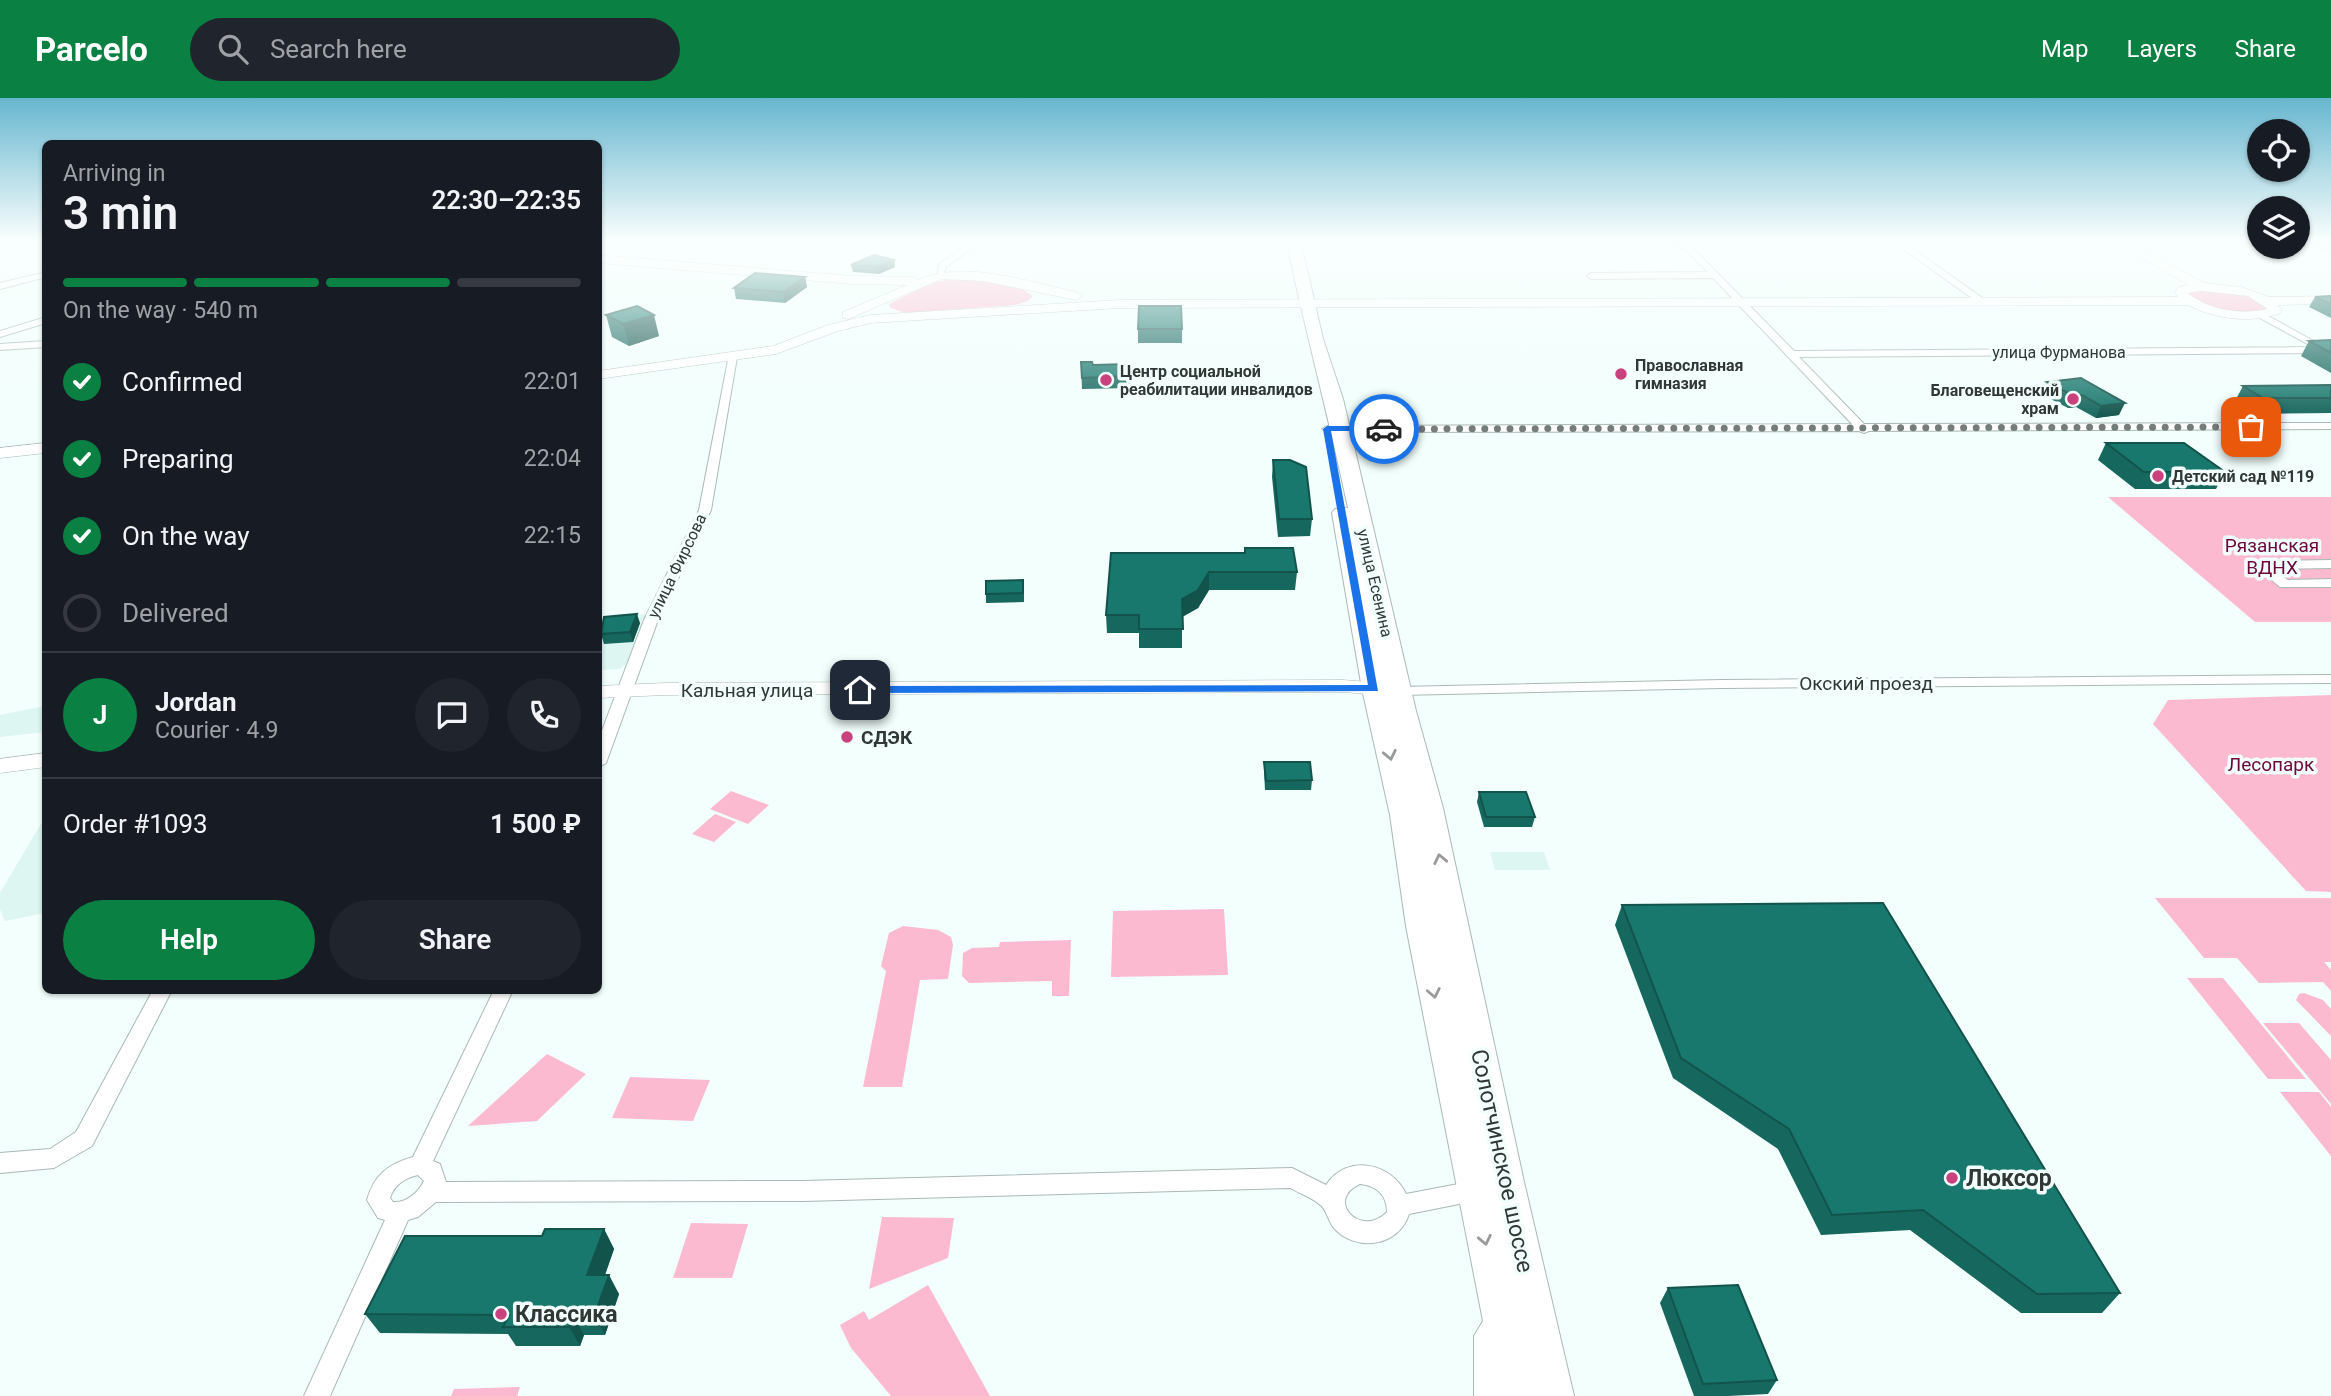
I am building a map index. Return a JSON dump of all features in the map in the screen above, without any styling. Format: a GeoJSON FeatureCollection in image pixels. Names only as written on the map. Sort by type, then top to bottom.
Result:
{"type":"FeatureCollection","features":[{"type":"Feature","properties":{"kind":"main road"},"geometry":{"type":"LineString","coordinates":[[739,356],[798,339],[882,300]]}},
{"type":"Feature","properties":{"kind":"main road"},"geometry":{"type":"LineString","coordinates":[[887,300],[884,304],[886,310],[915,316]]}},
{"type":"Feature","properties":{"kind":"main road"},"geometry":{"type":"LineString","coordinates":[[1042,304],[1044,300]]}},
{"type":"Feature","properties":{"kind":"main road"},"geometry":{"type":"LineString","coordinates":[[602,374],[739,356],[800,343],[851,323],[1026,307],[1054,300]]}},
{"type":"Feature","properties":{"kind":"main road"},"geometry":{"type":"LineString","coordinates":[[1093,300],[1120,304]]}},
{"type":"Feature","properties":{"kind":"main road","name":"улица Есенина"},"geometry":{"type":"LineString","coordinates":[[1303,300],[1333,429],[1387,690]]}},
{"type":"Feature","properties":{"kind":"main road"},"geometry":{"type":"LineString","coordinates":[[2262,300],[2331,300]]}},
{"type":"Feature","properties":{"kind":"main road"},"geometry":{"type":"LineString","coordinates":[[1042,304],[2189,301],[2232,313],[2260,315],[2275,310],[2267,301]]}},
{"type":"Feature","properties":{"kind":"main road"},"geometry":{"type":"LineString","coordinates":[[0,453],[42,448]]}},
{"type":"Feature","properties":{"kind":"main road","name":"Кальная улица"},"geometry":{"type":"LineString","coordinates":[[602,692],[1343,686],[1387,690]]}},
{"type":"Feature","properties":{"kind":"main road","name":"Солотчинское шоссе"},"geometry":{"type":"LineString","coordinates":[[1387,690],[1511,1287],[1520,1396]]}},
{"type":"Feature","properties":{"kind":"main road"},"geometry":{"type":"LineString","coordinates":[[0,766],[42,761]]}},
{"type":"Feature","properties":{"kind":"main road","name":"Солотчинское шоссе"},"geometry":{"type":"LineString","coordinates":[[1437,926],[1474,1191],[1553,1396]]}},
{"type":"Feature","properties":{"kind":"main road"},"geometry":{"type":"LineString","coordinates":[[1495,1396],[1511,1287]]}},
{"type":"Feature","properties":{"kind":"main road"},"geometry":{"type":"LineString","coordinates":[[1511,1287],[1573,1396]]}},
{"type":"Feature","properties":{"kind":"street"},"geometry":{"type":"LineString","coordinates":[[1739,300],[1864,430]]}},
{"type":"Feature","properties":{"kind":"street"},"geometry":{"type":"LineString","coordinates":[[1980,300],[1983,302]]}},
{"type":"Feature","properties":{"kind":"street"},"geometry":{"type":"LineString","coordinates":[[2260,315],[2328,351]]}},
{"type":"Feature","properties":{"kind":"street"},"geometry":{"type":"LineString","coordinates":[[0,334],[42,321]]}},
{"type":"Feature","properties":{"kind":"street"},"geometry":{"type":"LineString","coordinates":[[0,347],[42,344]]}},
{"type":"Feature","properties":{"kind":"street","name":"улица Фурманова"},"geometry":{"type":"LineString","coordinates":[[1791,354],[2328,351]]}},
{"type":"Feature","properties":{"kind":"street","name":"улица Фирсова"},"geometry":{"type":"LineString","coordinates":[[602,752],[627,691],[651,620],[705,510],[739,356]]}},
{"type":"Feature","properties":{"kind":"street"},"geometry":{"type":"LineString","coordinates":[[1333,429],[1864,430],[2331,426]]}},
{"type":"Feature","properties":{"kind":"street"},"geometry":{"type":"LineString","coordinates":[[2331,564],[2260,565],[2285,584],[2331,583]]}},
{"type":"Feature","properties":{"kind":"street","name":"Окский проезд"},"geometry":{"type":"LineString","coordinates":[[1387,690],[2331,679]]}},
{"type":"Feature","properties":{"kind":"street"},"geometry":{"type":"LineString","coordinates":[[0,1163],[54,1158],[84,1139],[161,994]]}},
{"type":"Feature","properties":{"kind":"street"},"geometry":{"type":"LineString","coordinates":[[420,1165],[503,994]]}},
{"type":"Feature","properties":{"kind":"street"},"geometry":{"type":"LineString","coordinates":[[420,1165],[430,1167],[435,1173],[436,1182],[432,1192],[412,1208],[400,1212],[388,1212],[381,1208],[378,1200],[380,1190],[397,1172],[420,1165]]}},
{"type":"Feature","properties":{"kind":"street"},"geometry":{"type":"LineString","coordinates":[[1371,1175],[1391,1186],[1399,1206],[1393,1224],[1386,1230],[1366,1234],[1355,1231],[1338,1218],[1332,1199],[1340,1182],[1349,1176],[1371,1175]]}},
{"type":"Feature","properties":{"kind":"street"},"geometry":{"type":"LineString","coordinates":[[432,1192],[803,1191],[1292,1178],[1332,1199]]}},
{"type":"Feature","properties":{"kind":"street"},"geometry":{"type":"LineString","coordinates":[[1399,1206],[1474,1191]]}},
{"type":"Feature","properties":{"kind":"street"},"geometry":{"type":"LineString","coordinates":[[317,1396],[400,1212]]}},
{"type":"Feature","properties":{"kind":"shaded area"},"geometry":{"type":"Polygon","coordinates":[[[646,614],[630,662],[619,669],[602,670],[602,620],[646,614]]]}},
{"type":"Feature","properties":{"kind":"shaded area"},"geometry":{"type":"Polygon","coordinates":[[[42,707],[42,732],[0,737],[0,715],[42,707]]]}},
{"type":"Feature","properties":{"kind":"shaded area"},"geometry":{"type":"Polygon","coordinates":[[[42,822],[42,914],[5,921],[0,909],[0,893],[42,822]]]}},
{"type":"Feature","properties":{"kind":"shaded area"},"geometry":{"type":"Polygon","coordinates":[[[1490,852],[1544,852],[1550,870],[1495,870],[1490,852]]]}},
{"type":"Feature","properties":{"kind":"green space"},"geometry":{"type":"Polygon","coordinates":[[[898,300],[1029,300],[1015,305],[906,313],[891,308],[889,304],[898,300]]]}},
{"type":"Feature","properties":{"kind":"green space"},"geometry":{"type":"Polygon","coordinates":[[[2192,300],[2256,300],[2269,308],[2262,312],[2243,313],[2192,300]]]}},
{"type":"Feature","properties":{"kind":"green space","name":"Рязанская ВДНХ"},"geometry":{"type":"Polygon","coordinates":[[[2108,497],[2331,497],[2331,622],[2255,622],[2108,497]]]}},
{"type":"Feature","properties":{"kind":"green space","name":"Лесопарк"},"geometry":{"type":"Polygon","coordinates":[[[2331,695],[2331,892],[2306,891],[2153,724],[2168,700],[2331,695]]]}},
{"type":"Feature","properties":{"kind":"green space"},"geometry":{"type":"Polygon","coordinates":[[[731,791],[769,805],[748,824],[710,809],[731,791]]]}},
{"type":"Feature","properties":{"kind":"green space"},"geometry":{"type":"Polygon","coordinates":[[[715,814],[736,822],[714,842],[692,834],[715,814]]]}},
{"type":"Feature","properties":{"kind":"green space"},"geometry":{"type":"Polygon","coordinates":[[[2155,898],[2331,898],[2331,962],[2324,962],[2331,970],[2331,991],[2323,982],[2259,983],[2237,958],[2204,958],[2155,898]]]}},
{"type":"Feature","properties":{"kind":"green space"},"geometry":{"type":"Polygon","coordinates":[[[1224,909],[1228,975],[1111,977],[1113,911],[1224,909]]]}},
{"type":"Feature","properties":{"kind":"green space"},"geometry":{"type":"Polygon","coordinates":[[[903,926],[938,930],[951,937],[953,945],[948,979],[920,980],[902,1087],[863,1087],[886,971],[881,966],[889,933],[903,926]]]}},
{"type":"Feature","properties":{"kind":"green space"},"geometry":{"type":"Polygon","coordinates":[[[1071,940],[1069,996],[1052,996],[1052,981],[969,983],[962,976],[963,953],[972,948],[999,947],[1000,942],[1071,940]]]}},
{"type":"Feature","properties":{"kind":"green space"},"geometry":{"type":"Polygon","coordinates":[[[2187,978],[2223,978],[2306,1079],[2268,1079],[2187,978]]]}},
{"type":"Feature","properties":{"kind":"green space"},"geometry":{"type":"Polygon","coordinates":[[[2304,993],[2323,1000],[2331,1009],[2331,1036],[2296,1000],[2299,994],[2304,993]]]}},
{"type":"Feature","properties":{"kind":"green space"},"geometry":{"type":"Polygon","coordinates":[[[2263,1023],[2299,1023],[2331,1060],[2331,1104],[2263,1023]]]}},
{"type":"Feature","properties":{"kind":"green space"},"geometry":{"type":"Polygon","coordinates":[[[547,1054],[586,1074],[537,1121],[468,1126],[547,1054]]]}},
{"type":"Feature","properties":{"kind":"green space"},"geometry":{"type":"Polygon","coordinates":[[[630,1077],[710,1080],[693,1121],[612,1118],[630,1077]]]}},
{"type":"Feature","properties":{"kind":"green space"},"geometry":{"type":"Polygon","coordinates":[[[2280,1092],[2319,1092],[2331,1107],[2331,1156],[2280,1092]]]}},
{"type":"Feature","properties":{"kind":"green space"},"geometry":{"type":"Polygon","coordinates":[[[882,1217],[954,1218],[948,1258],[869,1289],[882,1217]]]}},
{"type":"Feature","properties":{"kind":"green space"},"geometry":{"type":"Polygon","coordinates":[[[691,1223],[748,1224],[732,1278],[673,1278],[691,1223]]]}},
{"type":"Feature","properties":{"kind":"green space"},"geometry":{"type":"Polygon","coordinates":[[[928,1285],[990,1396],[891,1396],[851,1348],[840,1325],[864,1311],[869,1320],[928,1285]]]}},
{"type":"Feature","properties":{"kind":"green space"},"geometry":{"type":"Polygon","coordinates":[[[520,1387],[517,1396],[451,1396],[454,1389],[520,1387]]]}},
{"type":"Feature","properties":{"kind":"building"},"geometry":{"type":"Polygon","coordinates":[[[637,306],[654,315],[623,324],[606,315],[637,306]]]}},
{"type":"Feature","properties":{"kind":"building"},"geometry":{"type":"Polygon","coordinates":[[[1139,306],[1181,306],[1182,329],[1138,329],[1139,306]]]}},
{"type":"Feature","properties":{"kind":"building"},"geometry":{"type":"Polygon","coordinates":[[[2331,340],[2331,353],[2309,341],[2331,340]]]}},
{"type":"Feature","properties":{"kind":"building"},"geometry":{"type":"Polygon","coordinates":[[[1081,362],[1092,362],[1093,365],[1129,364],[1131,376],[1082,378],[1081,362]]]}},
{"type":"Feature","properties":{"kind":"building"},"geometry":{"type":"Polygon","coordinates":[[[2081,378],[2125,403],[2101,406],[2082,395],[2074,396],[2047,382],[2081,378]]]}},
{"type":"Feature","properties":{"kind":"building"},"geometry":{"type":"Polygon","coordinates":[[[2331,385],[2331,398],[2263,398],[2243,386],[2331,385]]]}},
{"type":"Feature","properties":{"kind":"building"},"geometry":{"type":"Polygon","coordinates":[[[2106,443],[2184,443],[2225,472],[2144,472],[2106,443]]]}},
{"type":"Feature","properties":{"kind":"building"},"geometry":{"type":"Polygon","coordinates":[[[1273,460],[1290,460],[1306,467],[1312,519],[1279,519],[1273,460]]]}},
{"type":"Feature","properties":{"kind":"building"},"geometry":{"type":"Polygon","coordinates":[[[1245,548],[1293,548],[1297,572],[1209,572],[1198,590],[1182,599],[1183,629],[1139,629],[1139,615],[1106,615],[1111,553],[1245,553],[1245,548]]]}},
{"type":"Feature","properties":{"kind":"building"},"geometry":{"type":"Polygon","coordinates":[[[1023,580],[1023,593],[986,594],[986,581],[1023,580]]]}},
{"type":"Feature","properties":{"kind":"building"},"geometry":{"type":"Polygon","coordinates":[[[637,614],[630,632],[602,634],[604,617],[637,614]]]}},
{"type":"Feature","properties":{"kind":"building"},"geometry":{"type":"Polygon","coordinates":[[[1264,762],[1310,762],[1312,780],[1266,781],[1264,762]]]}},
{"type":"Feature","properties":{"kind":"building"},"geometry":{"type":"Polygon","coordinates":[[[1479,792],[1526,792],[1535,817],[1486,817],[1479,792]]]}},
{"type":"Feature","properties":{"kind":"building"},"geometry":{"type":"Polygon","coordinates":[[[1883,903],[2120,1293],[2037,1294],[1923,1210],[1832,1215],[1789,1129],[1681,1058],[1622,905],[1883,903]]]}},
{"type":"Feature","properties":{"kind":"building","name":"Классика"},"geometry":{"type":"Polygon","coordinates":[[[545,1229],[604,1229],[587,1275],[609,1275],[594,1316],[573,1315],[569,1327],[503,1327],[509,1315],[365,1314],[405,1236],[542,1236],[545,1229]]]}},
{"type":"Feature","properties":{"kind":"building"},"geometry":{"type":"Polygon","coordinates":[[[1738,1285],[1777,1380],[1703,1384],[1668,1288],[1738,1285]]]}},
{"type":"Feature","properties":{"kind":"way so far"},"geometry":{"type":"LineString","coordinates":[[1384,429],[1864,430],[2251,427]]}},
{"type":"Feature","properties":{"kind":"place","name":"Православная гимназия"},"geometry":{"type":"Point","coordinates":[1621,374]}},
{"type":"Feature","properties":{"kind":"place","name":"Центр социальной реабилитации инвалидов"},"geometry":{"type":"Point","coordinates":[1106,380]}},
{"type":"Feature","properties":{"kind":"place","name":"Благовещенский храм"},"geometry":{"type":"Point","coordinates":[2073,399]}},
{"type":"Feature","properties":{"kind":"place","name":"Детский сад №119"},"geometry":{"type":"Point","coordinates":[2158,476]}},
{"type":"Feature","properties":{"kind":"place","name":"СДЭК"},"geometry":{"type":"Point","coordinates":[847,737]}},
{"type":"Feature","properties":{"kind":"place","name":"Люксор"},"geometry":{"type":"Point","coordinates":[1952,1178]}},
{"type":"Feature","properties":{"kind":"place","name":"Классика"},"geometry":{"type":"Point","coordinates":[501,1314]}},
{"type":"Feature","properties":{"kind":"route"},"geometry":{"type":"LineString","coordinates":[[860,690],[1343,686],[1374,689],[1327,429],[1384,429]]}}]}
